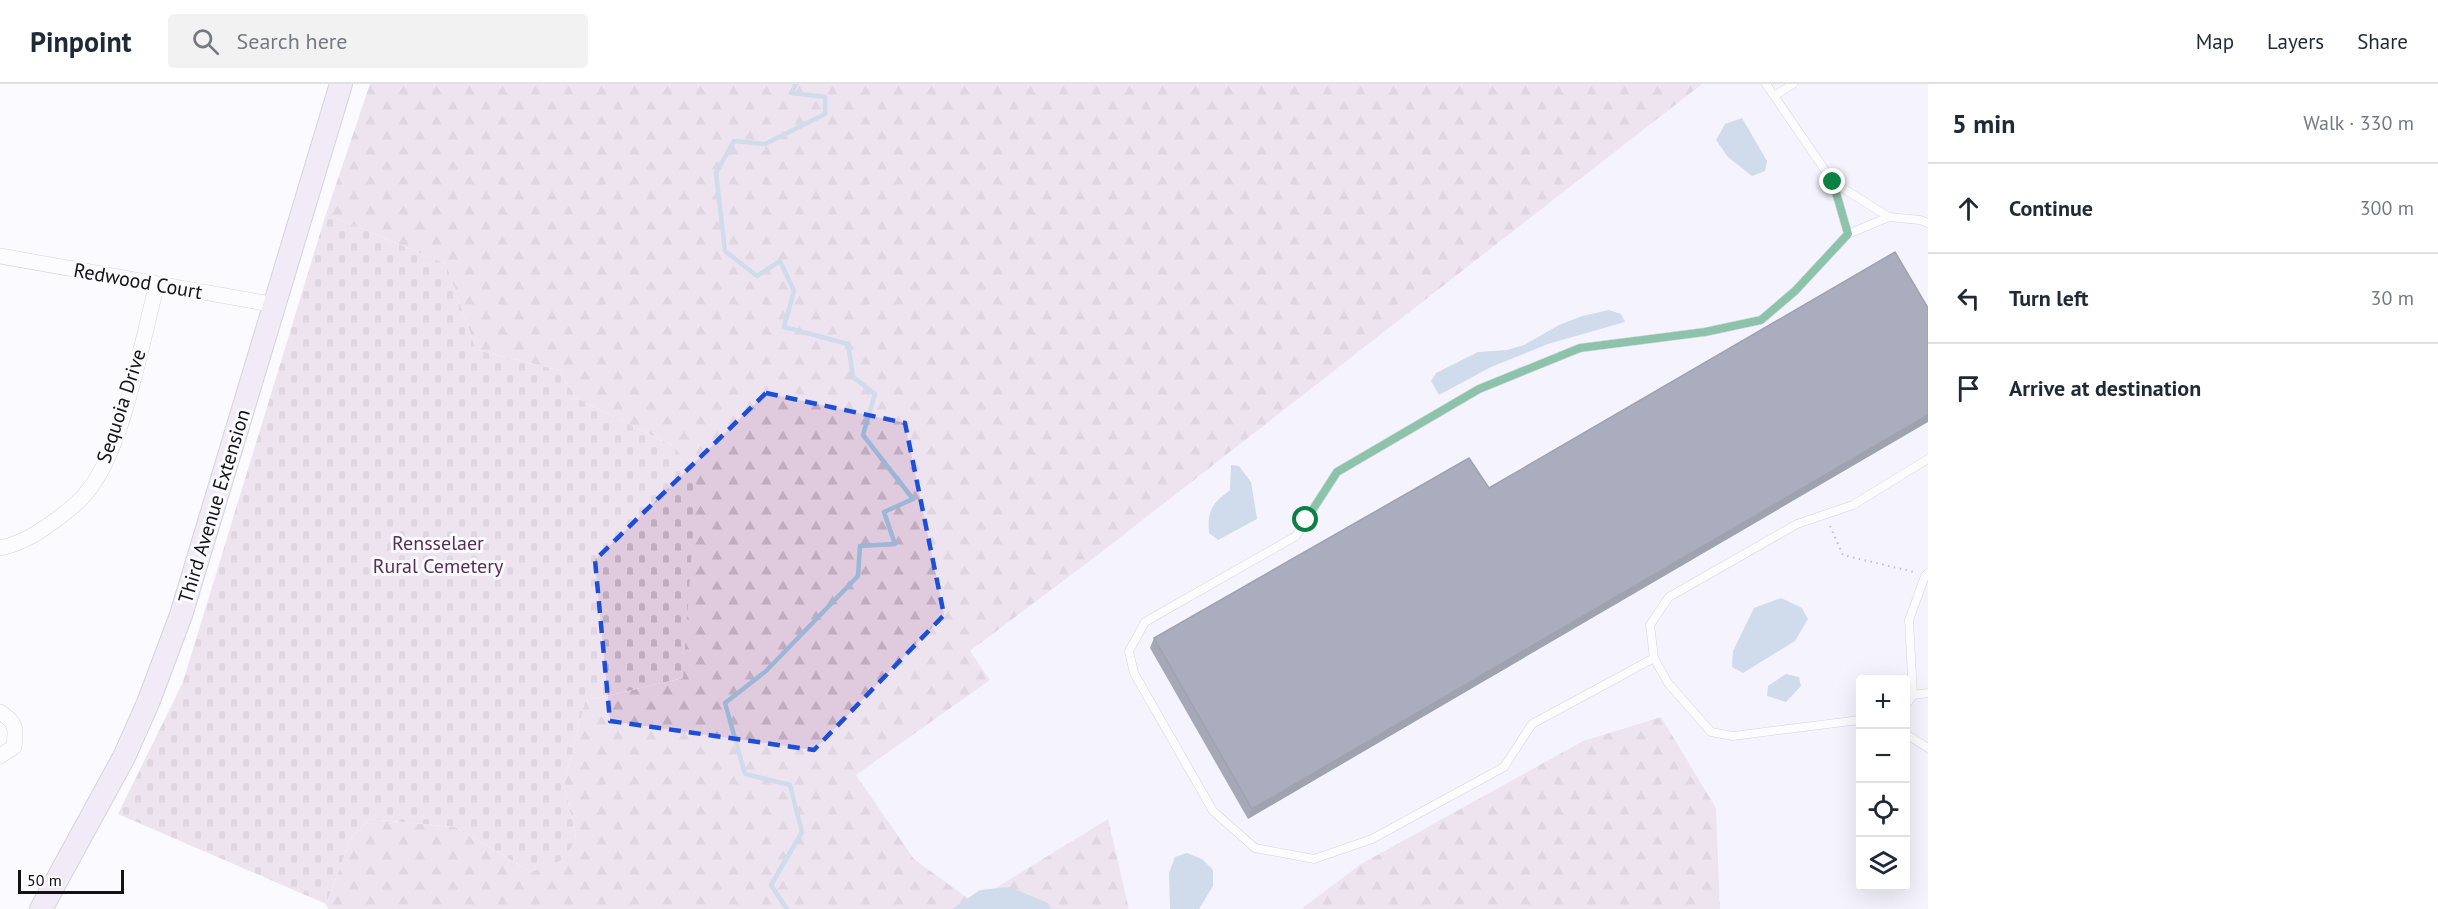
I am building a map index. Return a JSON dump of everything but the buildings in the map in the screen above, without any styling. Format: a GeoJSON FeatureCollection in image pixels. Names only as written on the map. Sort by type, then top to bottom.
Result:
{"type":"FeatureCollection","features":[{"type":"Feature","properties":{"kind":"street","name":"Third Avenue Extension"},"geometry":{"type":"LineString","coordinates":[[41,909],[124,757],[148,703],[181,615],[341,84]]}},
{"type":"Feature","properties":{"kind":"street","name":"Redwood Court"},"geometry":{"type":"LineString","coordinates":[[0,256],[276,305]]}},
{"type":"Feature","properties":{"kind":"street","name":"Sequoia Drive"},"geometry":{"type":"LineString","coordinates":[[0,548],[24,540],[59,518],[88,491],[100,473],[110,452],[128,398],[157,285]]}},
{"type":"Feature","properties":{"kind":"street"},"geometry":{"type":"LineString","coordinates":[[0,712],[15,726],[16,734],[14,747],[0,756]]}},
{"type":"Feature","properties":{"kind":"lane"},"geometry":{"type":"LineString","coordinates":[[1766,84],[1833,182],[1848,234]]}},
{"type":"Feature","properties":{"kind":"lane"},"geometry":{"type":"LineString","coordinates":[[1774,96],[1793,84]]}},
{"type":"Feature","properties":{"kind":"lane"},"geometry":{"type":"LineString","coordinates":[[1833,182],[1888,217],[1928,223]]}},
{"type":"Feature","properties":{"kind":"lane"},"geometry":{"type":"LineString","coordinates":[[1654,658],[1532,724],[1504,766],[1372,839],[1314,859],[1255,848],[1213,811],[1134,673],[1129,651],[1145,622],[1296,536],[1337,472],[1479,389],[1580,348],[1705,332],[1761,320],[1795,291],[1848,234],[1888,217]]}},
{"type":"Feature","properties":{"kind":"lane"},"geometry":{"type":"LineString","coordinates":[[1856,721],[1733,736],[1711,732],[1668,683],[1654,658],[1650,625],[1669,597],[1797,524],[1853,505],[1928,459]]}},
{"type":"Feature","properties":{"kind":"lane"},"geometry":{"type":"LineString","coordinates":[[1910,698],[1912,695],[1909,620],[1927,574]]}},
{"type":"Feature","properties":{"kind":"lane"},"geometry":{"type":"LineString","coordinates":[[1912,695],[1928,693]]}},
{"type":"Feature","properties":{"kind":"lane"},"geometry":{"type":"LineString","coordinates":[[1910,737],[1928,748]]}},
{"type":"Feature","properties":{"kind":"path"},"geometry":{"type":"LineString","coordinates":[[1825,515],[1843,555],[1927,574]]}},
{"type":"Feature","properties":{"kind":"highlighted area"},"geometry":{"type":"Polygon","coordinates":[[[766,393],[905,423],[944,615],[814,750],[610,721],[595,560],[766,393]]]}},
{"type":"Feature","properties":{"kind":"shaded area"},"geometry":{"type":"Polygon","coordinates":[[[1702,84],[1928,84],[1928,909],[1720,909],[1716,808],[1661,717],[1583,741],[1361,864],[1301,909],[1129,909],[1108,820],[973,902],[914,859],[855,775],[990,680],[970,651],[1099,554],[1702,84]]]}},
{"type":"Feature","properties":{"kind":"green space"},"geometry":{"type":"Polygon","coordinates":[[[370,84],[1702,84],[1099,554],[970,651],[990,680],[856,775],[914,859],[973,902],[1108,819],[1129,909],[328,909],[326,904],[351,838],[370,819],[455,827],[531,872],[576,837],[564,785],[585,701],[683,678],[673,446],[576,398],[559,370],[476,350],[446,264],[326,214],[370,84]]]}},
{"type":"Feature","properties":{"kind":"green space","name":"Rensselaer Rural Cemetery"},"geometry":{"type":"Polygon","coordinates":[[[326,214],[446,264],[476,350],[559,370],[576,398],[673,446],[697,474],[683,678],[585,701],[564,785],[576,837],[565,859],[531,872],[455,827],[370,819],[351,838],[326,904],[118,814],[183,682],[326,214]]]}},
{"type":"Feature","properties":{"kind":"green space"},"geometry":{"type":"Polygon","coordinates":[[[1661,717],[1716,808],[1720,909],[1301,909],[1361,864],[1583,741],[1661,717]]]}},
{"type":"Feature","properties":{"kind":"water"},"geometry":{"type":"Polygon","coordinates":[[[1742,118],[1767,161],[1765,171],[1752,176],[1728,157],[1716,140],[1725,124],[1742,118]]]}},
{"type":"Feature","properties":{"kind":"water"},"geometry":{"type":"Polygon","coordinates":[[[1609,310],[1621,314],[1625,322],[1548,344],[1491,367],[1439,395],[1431,381],[1436,373],[1478,352],[1507,350],[1524,345],[1559,325],[1582,316],[1609,310]]]}},
{"type":"Feature","properties":{"kind":"water"},"geometry":{"type":"Polygon","coordinates":[[[1231,465],[1239,466],[1251,482],[1257,519],[1218,540],[1209,533],[1210,513],[1219,499],[1230,490],[1231,465]]]}},
{"type":"Feature","properties":{"kind":"water"},"geometry":{"type":"Polygon","coordinates":[[[1781,598],[1802,608],[1808,619],[1795,641],[1743,673],[1732,667],[1733,651],[1754,608],[1781,598]]]}},
{"type":"Feature","properties":{"kind":"water"},"geometry":{"type":"Polygon","coordinates":[[[1786,674],[1799,677],[1801,686],[1786,702],[1767,696],[1768,686],[1786,674]]]}},
{"type":"Feature","properties":{"kind":"water"},"geometry":{"type":"Polygon","coordinates":[[[1187,853],[1202,859],[1213,870],[1213,886],[1199,909],[1170,909],[1169,873],[1175,857],[1187,853]]]}},
{"type":"Feature","properties":{"kind":"water"},"geometry":{"type":"Polygon","coordinates":[[[1009,887],[1048,903],[1051,909],[952,909],[980,890],[1009,887]]]}},
{"type":"Feature","properties":{"kind":"waterway"},"geometry":{"type":"LineString","coordinates":[[787,909],[771,885],[802,832],[790,785],[745,774],[725,703],[766,671],[858,576],[860,546],[895,544],[884,512],[913,499],[863,435],[875,394],[853,377],[848,344],[784,327],[794,291],[780,261],[757,276],[725,251],[716,173],[734,141],[765,144],[825,114],[825,97],[791,93],[796,84]]}},
{"type":"Feature","properties":{"kind":"route"},"geometry":{"type":"LineString","coordinates":[[1306,520],[1337,472],[1479,389],[1580,348],[1705,332],[1761,320],[1795,291],[1848,234],[1833,182]]}}]}
